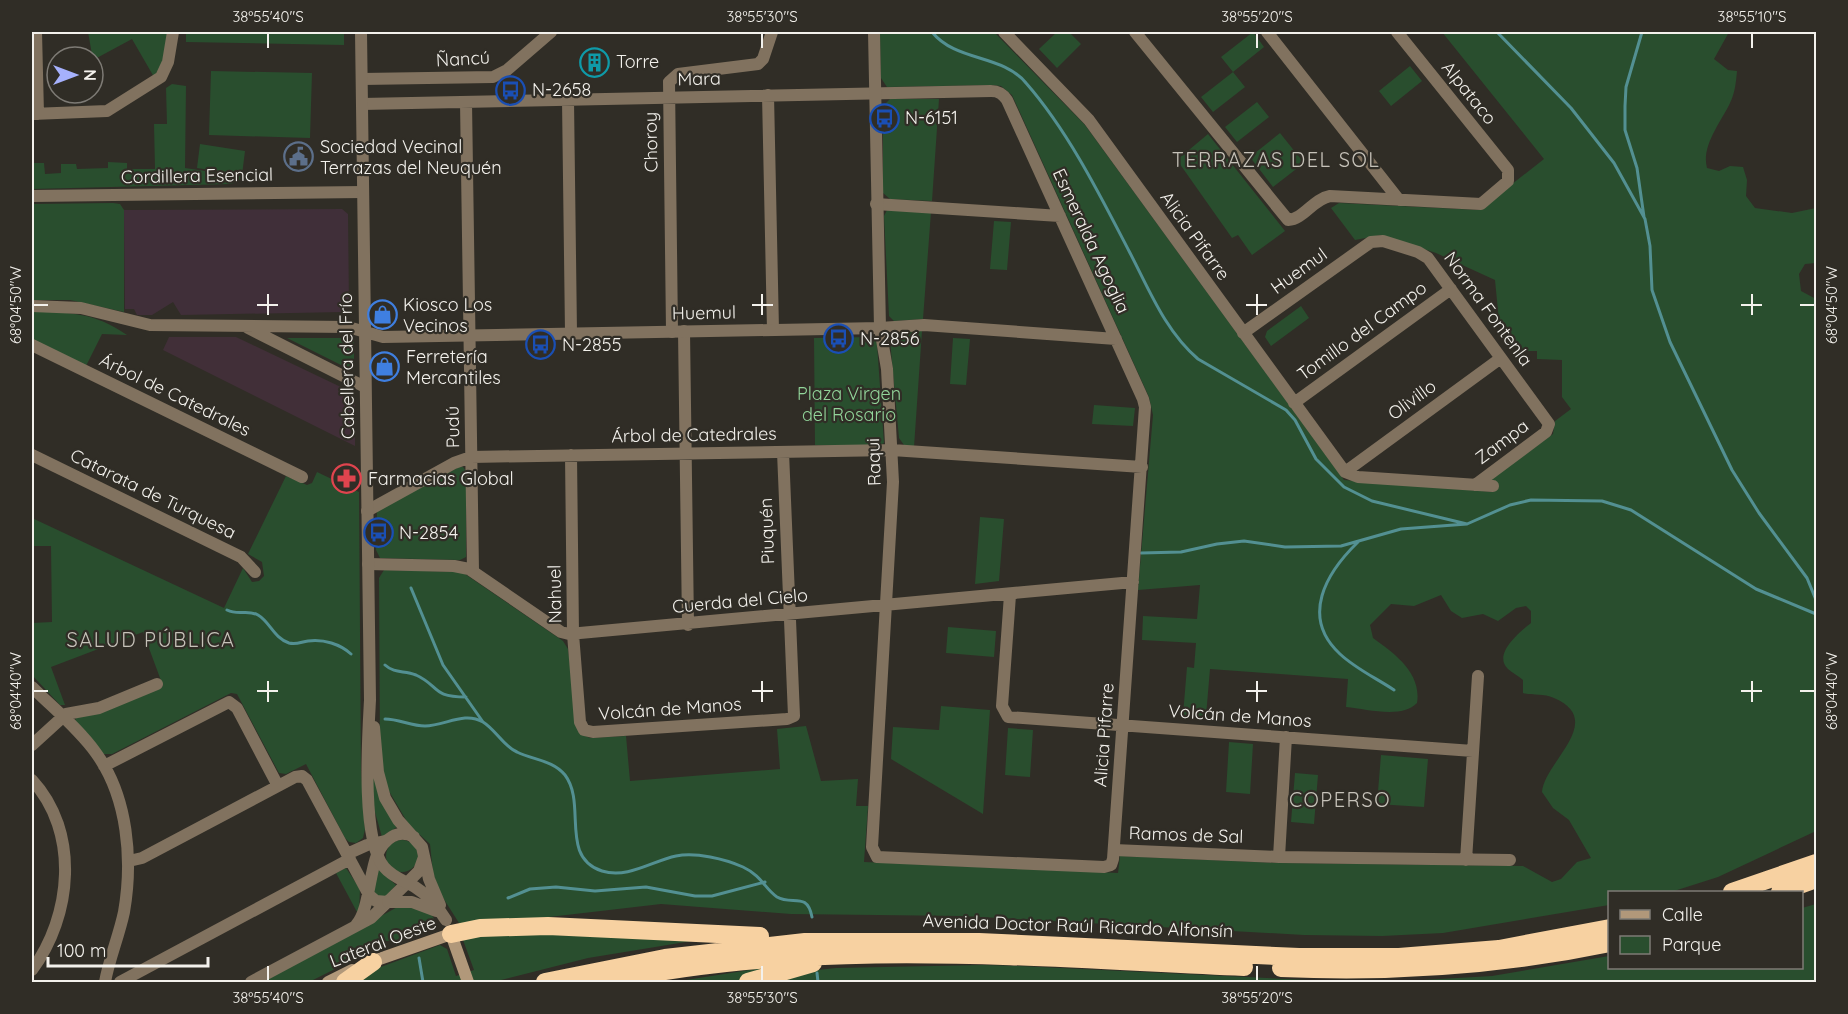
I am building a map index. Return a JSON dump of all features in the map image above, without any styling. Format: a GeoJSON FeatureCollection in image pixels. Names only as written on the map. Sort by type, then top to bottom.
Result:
{"type":"FeatureCollection","features":[{"type":"Feature","properties":{"kind":"highway"},"geometry":{"type":"LineString","coordinates":[[1758,884],[1816,856]]}},
{"type":"Feature","properties":{"kind":"highway"},"geometry":{"type":"LineString","coordinates":[[1735,891],[1816,863]]}},
{"type":"Feature","properties":{"kind":"highway"},"geometry":{"type":"LineString","coordinates":[[1783,891],[1816,879]]}},
{"type":"Feature","properties":{"kind":"highway"},"geometry":{"type":"LineString","coordinates":[[446,923],[480,928],[548,926],[833,940]]}},
{"type":"Feature","properties":{"kind":"highway","name":"Avenida Doctor Raúl Ricardo Alfonsín"},"geometry":{"type":"LineString","coordinates":[[545,982],[694,953],[833,940],[979,942],[1299,957],[1398,957],[1499,949],[1608,928]]}},
{"type":"Feature","properties":{"kind":"highway","name":"Avenida Doctor Raúl Ricardo Alfonsín"},"geometry":{"type":"LineString","coordinates":[[606,982],[736,961],[851,953],[1396,971],[1504,962],[1608,943]]}},
{"type":"Feature","properties":{"kind":"highway"},"geometry":{"type":"LineString","coordinates":[[748,982],[851,953]]}},
{"type":"Feature","properties":{"kind":"highway"},"geometry":{"type":"LineString","coordinates":[[345,982],[373,962]]}},
{"type":"Feature","properties":{"kind":"main road","name":"Lateral Oeste"},"geometry":{"type":"LineString","coordinates":[[328,982],[373,962],[446,923]]}},
{"type":"Feature","properties":{"kind":"main road","name":"Cabellera del Frío"},"geometry":{"type":"LineString","coordinates":[[446,923],[466,978]]}},
{"type":"Feature","properties":{"kind":"street"},"geometry":{"type":"LineString","coordinates":[[36,32],[35,114],[101,113],[117,105],[163,74],[168,62],[172,32]]}},
{"type":"Feature","properties":{"kind":"street","name":"Cabellera del Frío"},"geometry":{"type":"LineString","coordinates":[[361,32],[370,700],[367,775],[379,846],[387,871],[422,892],[446,923]]}},
{"type":"Feature","properties":{"kind":"street","name":"Ñancú"},"geometry":{"type":"LineString","coordinates":[[362,79],[493,77],[507,70],[551,32]]}},
{"type":"Feature","properties":{"kind":"street","name":"Choroy"},"geometry":{"type":"LineString","coordinates":[[688,625],[686,454],[678,332],[669,82],[675,75],[758,64],[763,59],[772,32]]}},
{"type":"Feature","properties":{"kind":"street","name":"Raqui"},"geometry":{"type":"LineString","coordinates":[[874,32],[879,328],[885,357],[893,482],[874,855]]}},
{"type":"Feature","properties":{"kind":"street","name":"Alicia Pifarre"},"geometry":{"type":"LineString","coordinates":[[1004,32],[1089,120],[1345,472]]}},
{"type":"Feature","properties":{"kind":"street"},"geometry":{"type":"LineString","coordinates":[[1135,32],[1284,217],[1290,220],[1325,197],[1398,200]]}},
{"type":"Feature","properties":{"kind":"street"},"geometry":{"type":"LineString","coordinates":[[1267,32],[1398,200]]}},
{"type":"Feature","properties":{"kind":"street","name":"Alpataco"},"geometry":{"type":"LineString","coordinates":[[1397,32],[1508,170],[1509,178],[1481,204],[1398,200]]}},
{"type":"Feature","properties":{"kind":"street","name":"Mara"},"geometry":{"type":"LineString","coordinates":[[362,104],[874,93],[991,91],[1001,93]]}},
{"type":"Feature","properties":{"kind":"street","name":"Esmeralda Agoglia"},"geometry":{"type":"LineString","coordinates":[[1001,93],[1007,100],[1145,407]]}},
{"type":"Feature","properties":{"kind":"street"},"geometry":{"type":"LineString","coordinates":[[768,95],[773,330]]}},
{"type":"Feature","properties":{"kind":"street"},"geometry":{"type":"LineString","coordinates":[[568,99],[571,333]]}},
{"type":"Feature","properties":{"kind":"street","name":"Pudú"},"geometry":{"type":"LineString","coordinates":[[466,102],[473,571]]}},
{"type":"Feature","properties":{"kind":"street","name":"Cordillera Esencial"},"geometry":{"type":"LineString","coordinates":[[32,196],[363,192]]}},
{"type":"Feature","properties":{"kind":"street"},"geometry":{"type":"LineString","coordinates":[[876,204],[1060,216]]}},
{"type":"Feature","properties":{"kind":"street","name":"Huemul"},"geometry":{"type":"LineString","coordinates":[[1243,333],[1377,240]]}},
{"type":"Feature","properties":{"kind":"street","name":"Norma Fontenla"},"geometry":{"type":"LineString","coordinates":[[1377,240],[1423,254],[1549,426]]}},
{"type":"Feature","properties":{"kind":"street","name":"Tomillo del Campo"},"geometry":{"type":"LineString","coordinates":[[1294,403],[1450,290]]}},
{"type":"Feature","properties":{"kind":"street","name":"Huemul"},"geometry":{"type":"LineString","coordinates":[[32,306],[81,308],[150,325],[348,327],[383,337],[879,328],[924,325],[1116,339]]}},
{"type":"Feature","properties":{"kind":"street"},"geometry":{"type":"LineString","coordinates":[[244,326],[366,387]]}},
{"type":"Feature","properties":{"kind":"street","name":"Árbol de Catedrales"},"geometry":{"type":"LineString","coordinates":[[32,345],[302,477]]}},
{"type":"Feature","properties":{"kind":"street","name":"Olivillo"},"geometry":{"type":"LineString","coordinates":[[1345,472],[1501,358]]}},
{"type":"Feature","properties":{"kind":"street","name":"Alicia Pifarre"},"geometry":{"type":"LineString","coordinates":[[1114,850],[1145,407]]}},
{"type":"Feature","properties":{"kind":"street","name":"Zampa"},"geometry":{"type":"LineString","coordinates":[[1474,485],[1546,432],[1549,426]]}},
{"type":"Feature","properties":{"kind":"street","name":"Árbol de Catedrales"},"geometry":{"type":"LineString","coordinates":[[368,511],[454,463],[471,457],[892,450],[1142,467]]}},
{"type":"Feature","properties":{"kind":"street","name":"Piuquén"},"geometry":{"type":"LineString","coordinates":[[783,452],[794,716]]}},
{"type":"Feature","properties":{"kind":"street","name":"Catarata de Turquesa"},"geometry":{"type":"LineString","coordinates":[[32,455],[240,557],[255,572]]}},
{"type":"Feature","properties":{"kind":"street","name":"Nahuel"},"geometry":{"type":"LineString","coordinates":[[571,455],[573,634],[580,722],[584,730]]}},
{"type":"Feature","properties":{"kind":"street"},"geometry":{"type":"LineString","coordinates":[[1345,472],[1358,477],[1493,486]]}},
{"type":"Feature","properties":{"kind":"street","name":"Cuerda del Cielo"},"geometry":{"type":"LineString","coordinates":[[368,564],[459,567],[473,571],[561,632],[573,634],[1133,582]]}},
{"type":"Feature","properties":{"kind":"street","name":"Volcán de Manos"},"geometry":{"type":"LineString","coordinates":[[1010,595],[1002,706],[1005,715],[1014,718],[1473,751]]}},
{"type":"Feature","properties":{"kind":"street"},"geometry":{"type":"LineString","coordinates":[[1466,860],[1478,676]]}},
{"type":"Feature","properties":{"kind":"street"},"geometry":{"type":"LineString","coordinates":[[32,745],[62,717],[71,712],[99,708],[157,684]]}},
{"type":"Feature","properties":{"kind":"street"},"geometry":{"type":"LineString","coordinates":[[32,687],[92,748],[104,766],[122,818],[129,861],[121,927],[105,982]]}},
{"type":"Feature","properties":{"kind":"street","name":"Cabellera del Frío"},"geometry":{"type":"LineString","coordinates":[[370,700],[382,792],[394,815],[419,842],[431,884],[446,923]]}},
{"type":"Feature","properties":{"kind":"street"},"geometry":{"type":"LineString","coordinates":[[104,766],[223,703],[231,702],[237,708],[278,786]]}},
{"type":"Feature","properties":{"kind":"street","name":"Volcán de Manos"},"geometry":{"type":"LineString","coordinates":[[584,730],[593,732],[651,730],[787,719],[794,716]]}},
{"type":"Feature","properties":{"kind":"street"},"geometry":{"type":"LineString","coordinates":[[1279,857],[1286,737]]}},
{"type":"Feature","properties":{"kind":"street"},"geometry":{"type":"LineString","coordinates":[[129,861],[142,858],[278,786],[302,776],[307,780],[367,892],[376,901],[412,902],[446,923]]}},
{"type":"Feature","properties":{"kind":"street"},"geometry":{"type":"LineString","coordinates":[[32,780],[45,797],[56,821],[63,847],[65,875],[54,929],[32,970]]}},
{"type":"Feature","properties":{"kind":"street"},"geometry":{"type":"LineString","coordinates":[[120,982],[348,857],[379,846],[400,834],[419,842],[424,859],[421,867],[375,915],[251,982]]}},
{"type":"Feature","properties":{"kind":"street"},"geometry":{"type":"LineString","coordinates":[[353,927],[364,914],[367,892],[379,846]]}},
{"type":"Feature","properties":{"kind":"street","name":"Ramos de Sal"},"geometry":{"type":"LineString","coordinates":[[874,855],[881,858],[1104,867],[1111,866],[1114,850],[1279,857],[1510,860]]}},
{"type":"Feature","properties":{"kind":"shaded area"},"geometry":{"type":"Polygon","coordinates":[[[342,209],[348,214],[349,307],[343,312],[181,315],[173,302],[152,315],[137,315],[134,309],[125,309],[124,210],[342,209]]]}},
{"type":"Feature","properties":{"kind":"shaded area"},"geometry":{"type":"Polygon","coordinates":[[[169,337],[236,337],[345,389],[355,404],[355,446],[163,350],[169,337]]]}},
{"type":"Feature","properties":{"kind":"green space"},"geometry":{"type":"Polygon","coordinates":[[[88,32],[168,32],[163,62],[154,77],[132,39],[105,54],[105,45],[90,45],[88,32]]]}},
{"type":"Feature","properties":{"kind":"green space"},"geometry":{"type":"Polygon","coordinates":[[[186,32],[344,32],[344,45],[186,42],[186,32]]]}},
{"type":"Feature","properties":{"kind":"green space"},"geometry":{"type":"Polygon","coordinates":[[[880,32],[994,32],[1085,125],[1344,480],[1494,492],[1495,481],[1490,480],[1553,434],[1555,421],[1571,409],[1562,397],[1562,360],[1537,359],[1537,351],[1521,351],[1499,321],[1495,280],[1436,253],[1381,235],[1355,240],[1331,208],[1339,203],[1479,210],[1544,159],[1442,32],[1729,32],[1714,59],[1728,70],[1737,71],[1736,83],[1732,99],[1709,143],[1707,168],[1719,171],[1730,166],[1743,167],[1747,180],[1746,196],[1755,208],[1792,213],[1816,208],[1816,263],[1805,264],[1799,274],[1801,291],[1816,299],[1816,831],[1718,877],[1674,891],[1608,891],[1608,905],[1443,933],[1382,936],[1304,935],[962,916],[791,914],[661,904],[497,923],[459,923],[440,893],[433,873],[430,844],[409,825],[386,786],[380,751],[379,578],[384,570],[462,572],[563,641],[568,649],[579,733],[590,738],[626,736],[630,781],[780,769],[777,729],[806,726],[821,781],[858,779],[856,806],[868,806],[864,862],[1118,873],[1120,856],[1279,863],[1523,866],[1552,882],[1561,879],[1577,862],[1591,858],[1569,820],[1553,808],[1542,792],[1545,780],[1569,742],[1574,730],[1575,718],[1569,707],[1554,698],[1523,693],[1523,680],[1504,663],[1503,657],[1510,643],[1531,623],[1531,611],[1526,606],[1516,608],[1498,621],[1483,614],[1462,618],[1451,611],[1441,595],[1414,606],[1391,604],[1370,625],[1373,638],[1405,665],[1415,682],[1417,703],[1403,711],[1384,712],[1346,707],[1348,679],[1210,669],[1206,716],[1183,715],[1187,667],[1194,668],[1196,643],[1142,640],[1143,616],[1197,619],[1200,585],[1138,590],[1153,415],[1149,397],[1012,95],[1001,86],[992,85],[887,87],[881,78],[880,32]]]}},
{"type":"Feature","properties":{"kind":"green space"},"geometry":{"type":"Polygon","coordinates":[[[1057,32],[1069,32],[1081,44],[1057,68],[1039,49],[1057,32]]]}},
{"type":"Feature","properties":{"kind":"green space"},"geometry":{"type":"Polygon","coordinates":[[[1253,32],[1264,47],[1233,72],[1221,57],[1253,32]]]}},
{"type":"Feature","properties":{"kind":"green space"},"geometry":{"type":"Polygon","coordinates":[[[1410,66],[1422,81],[1391,106],[1379,91],[1410,66]]]}},
{"type":"Feature","properties":{"kind":"green space"},"geometry":{"type":"Polygon","coordinates":[[[211,71],[312,73],[310,138],[209,135],[211,71]]]}},
{"type":"Feature","properties":{"kind":"green space"},"geometry":{"type":"Polygon","coordinates":[[[1233,72],[1245,87],[1213,112],[1201,97],[1233,72]]]}},
{"type":"Feature","properties":{"kind":"green space"},"geometry":{"type":"Polygon","coordinates":[[[172,84],[186,86],[185,168],[245,177],[231,184],[32,189],[32,163],[44,163],[45,174],[61,173],[61,164],[76,164],[77,169],[108,168],[108,162],[127,163],[127,169],[155,169],[154,124],[167,124],[166,88],[172,84]]]}},
{"type":"Feature","properties":{"kind":"green space"},"geometry":{"type":"Polygon","coordinates":[[[890,99],[939,99],[932,201],[890,199],[883,193],[883,106],[890,99]]]}},
{"type":"Feature","properties":{"kind":"green space"},"geometry":{"type":"Polygon","coordinates":[[[1257,102],[1269,117],[1237,142],[1225,127],[1257,102]]]}},
{"type":"Feature","properties":{"kind":"green space"},"geometry":{"type":"Polygon","coordinates":[[[1280,133],[1304,163],[1273,187],[1250,157],[1280,133]]]}},
{"type":"Feature","properties":{"kind":"green space"},"geometry":{"type":"Polygon","coordinates":[[[1208,134],[1285,231],[1252,255],[1238,235],[1232,238],[1177,160],[1208,134]]]}},
{"type":"Feature","properties":{"kind":"green space"},"geometry":{"type":"Polygon","coordinates":[[[200,144],[245,151],[242,175],[197,168],[200,144]]]}},
{"type":"Feature","properties":{"kind":"green space"},"geometry":{"type":"Polygon","coordinates":[[[32,204],[120,204],[124,210],[124,312],[70,300],[32,300],[32,204]]]}},
{"type":"Feature","properties":{"kind":"green space"},"geometry":{"type":"Polygon","coordinates":[[[887,210],[931,212],[923,319],[894,321],[889,316],[884,216],[887,210]]]}},
{"type":"Feature","properties":{"kind":"green space"},"geometry":{"type":"Polygon","coordinates":[[[994,221],[1011,222],[1007,270],[990,269],[994,221]]]}},
{"type":"Feature","properties":{"kind":"green space"},"geometry":{"type":"Polygon","coordinates":[[[1301,306],[1309,318],[1271,346],[1265,337],[1267,331],[1301,306]]]}},
{"type":"Feature","properties":{"kind":"green space"},"geometry":{"type":"Polygon","coordinates":[[[32,311],[82,315],[104,322],[127,335],[102,334],[86,366],[32,339],[32,311]]]}},
{"type":"Feature","properties":{"kind":"green space"},"geometry":{"type":"Polygon","coordinates":[[[922,331],[914,447],[904,445],[899,438],[890,340],[895,333],[922,331]]]}},
{"type":"Feature","properties":{"kind":"green space","name":"Plaza Virgen del Rosario"},"geometry":{"type":"Polygon","coordinates":[[[870,337],[876,339],[877,344],[884,443],[878,446],[815,445],[814,338],[870,337]]]}},
{"type":"Feature","properties":{"kind":"green space"},"geometry":{"type":"Polygon","coordinates":[[[287,338],[351,338],[354,342],[354,369],[351,370],[287,338]]]}},
{"type":"Feature","properties":{"kind":"green space"},"geometry":{"type":"Polygon","coordinates":[[[953,338],[970,339],[966,385],[950,384],[953,338]]]}},
{"type":"Feature","properties":{"kind":"green space"},"geometry":{"type":"Polygon","coordinates":[[[1094,405],[1135,408],[1133,426],[1092,424],[1094,405]]]}},
{"type":"Feature","properties":{"kind":"green space"},"geometry":{"type":"Polygon","coordinates":[[[459,467],[463,467],[466,471],[466,557],[460,560],[380,558],[376,550],[377,511],[459,467]]]}},
{"type":"Feature","properties":{"kind":"green space"},"geometry":{"type":"Polygon","coordinates":[[[317,472],[359,492],[361,770],[365,829],[363,838],[356,843],[349,842],[345,838],[306,764],[286,774],[279,773],[237,694],[231,693],[112,754],[103,754],[75,722],[76,717],[101,712],[163,686],[143,632],[51,667],[65,705],[60,705],[32,675],[32,623],[52,622],[51,546],[32,546],[32,518],[224,608],[243,568],[252,582],[259,581],[264,576],[262,562],[248,554],[286,476],[307,485],[312,483],[317,472]]]}},
{"type":"Feature","properties":{"kind":"green space"},"geometry":{"type":"Polygon","coordinates":[[[980,517],[1004,519],[999,581],[975,584],[980,517]]]}},
{"type":"Feature","properties":{"kind":"green space"},"geometry":{"type":"Polygon","coordinates":[[[948,627],[996,631],[994,657],[946,653],[948,627]]]}},
{"type":"Feature","properties":{"kind":"green space"},"geometry":{"type":"Polygon","coordinates":[[[941,706],[990,710],[983,814],[891,759],[893,727],[939,730],[941,706]]]}},
{"type":"Feature","properties":{"kind":"green space"},"geometry":{"type":"Polygon","coordinates":[[[1008,728],[1033,730],[1030,777],[1005,775],[1008,728]]]}},
{"type":"Feature","properties":{"kind":"green space"},"geometry":{"type":"Polygon","coordinates":[[[1229,742],[1253,744],[1250,794],[1226,792],[1229,742]]]}},
{"type":"Feature","properties":{"kind":"green space"},"geometry":{"type":"Polygon","coordinates":[[[1381,755],[1428,759],[1424,807],[1377,804],[1381,755]]]}},
{"type":"Feature","properties":{"kind":"green space"},"geometry":{"type":"Polygon","coordinates":[[[371,766],[397,827],[382,837],[373,805],[371,766]]]}},
{"type":"Feature","properties":{"kind":"green space"},"geometry":{"type":"Polygon","coordinates":[[[1295,773],[1318,775],[1314,824],[1291,822],[1295,773]]]}},
{"type":"Feature","properties":{"kind":"green space"},"geometry":{"type":"Polygon","coordinates":[[[402,840],[413,845],[418,856],[413,867],[402,872],[391,867],[386,856],[391,845],[402,840]]]}},
{"type":"Feature","properties":{"kind":"green space"},"geometry":{"type":"Polygon","coordinates":[[[346,868],[360,889],[359,911],[357,912],[336,873],[346,868]]]}},
{"type":"Feature","properties":{"kind":"green space"},"geometry":{"type":"Polygon","coordinates":[[[377,868],[396,885],[386,896],[378,896],[371,888],[377,868]]]}},
{"type":"Feature","properties":{"kind":"green space"},"geometry":{"type":"Polygon","coordinates":[[[1816,904],[1816,982],[1388,982],[1492,976],[1608,956],[1608,969],[1803,969],[1803,908],[1816,904]]]}},
{"type":"Feature","properties":{"kind":"green space"},"geometry":{"type":"Polygon","coordinates":[[[401,905],[431,913],[438,927],[402,941],[380,941],[350,953],[339,967],[309,982],[262,982],[401,905]]]}},
{"type":"Feature","properties":{"kind":"green space"},"geometry":{"type":"Polygon","coordinates":[[[474,932],[698,940],[588,958],[493,982],[352,982],[370,971],[440,945],[447,949],[456,976],[474,970],[463,940],[474,932]]]}},
{"type":"Feature","properties":{"kind":"green space"},"geometry":{"type":"Polygon","coordinates":[[[788,964],[739,982],[673,982],[788,964]]]}},
{"type":"Feature","properties":{"kind":"green space"},"geometry":{"type":"Polygon","coordinates":[[[982,965],[1350,982],[770,982],[809,971],[836,968],[982,965]]]}},
{"type":"Feature","properties":{"kind":"waterway"},"geometry":{"type":"LineString","coordinates":[[932,32],[953,49],[1005,67],[1026,83],[1069,142],[1107,208],[1167,323],[1186,348],[1198,359],[1286,410],[1295,420],[1316,459],[1344,487],[1372,501],[1467,524]]}},
{"type":"Feature","properties":{"kind":"waterway"},"geometry":{"type":"LineString","coordinates":[[1497,32],[1571,108],[1614,163],[1645,219],[1650,246],[1652,290],[1670,342],[1732,470],[1759,513],[1807,578],[1816,600]]}},
{"type":"Feature","properties":{"kind":"waterway"},"geometry":{"type":"LineString","coordinates":[[1642,32],[1626,87],[1625,130],[1637,168],[1644,217]]}},
{"type":"Feature","properties":{"kind":"waterway"},"geometry":{"type":"LineString","coordinates":[[1141,553],[1181,552],[1244,541],[1285,547],[1341,546],[1401,529],[1467,524],[1510,505],[1531,500],[1602,501],[1631,510],[1756,589],[1816,614]]}},
{"type":"Feature","properties":{"kind":"waterway"},"geometry":{"type":"LineString","coordinates":[[1358,542],[1346,554],[1328,581],[1322,596],[1321,625],[1328,640],[1340,654],[1359,669],[1394,690]]}},
{"type":"Feature","properties":{"kind":"waterway"},"geometry":{"type":"LineString","coordinates":[[411,588],[443,665],[483,722]]}},
{"type":"Feature","properties":{"kind":"waterway"},"geometry":{"type":"LineString","coordinates":[[227,610],[258,615],[280,638],[289,643],[326,642],[342,647],[351,654]]}},
{"type":"Feature","properties":{"kind":"waterway"},"geometry":{"type":"LineString","coordinates":[[385,665],[392,670],[416,675],[441,693],[466,697]]}},
{"type":"Feature","properties":{"kind":"waterway"},"geometry":{"type":"LineString","coordinates":[[385,719],[425,726],[462,718],[476,719],[488,725],[512,749],[555,766],[565,775],[571,787],[577,842],[581,854],[589,864],[602,871],[621,873],[684,855],[719,859],[749,871],[777,897],[807,904],[812,917]]}},
{"type":"Feature","properties":{"kind":"waterway"},"geometry":{"type":"LineString","coordinates":[[508,898],[530,889],[556,887],[595,891],[646,887],[695,896],[712,896],[765,882]]}},
{"type":"Feature","properties":{"kind":"waterway"},"geometry":{"type":"LineString","coordinates":[[419,958],[423,982]]}},
{"type":"Feature","properties":{"kind":"waterway"},"geometry":{"type":"LineString","coordinates":[[817,973],[818,982]]}},
{"type":"Feature","properties":{"kind":"place","name":"Torre"},"geometry":{"type":"Point","coordinates":[595,62]}},
{"type":"Feature","properties":{"kind":"place","name":"N-2658"},"geometry":{"type":"Point","coordinates":[511,90]}},
{"type":"Feature","properties":{"kind":"place","name":"N-6151"},"geometry":{"type":"Point","coordinates":[884,118]}},
{"type":"Feature","properties":{"kind":"place","name":"Sociedad Vecinal Terrazas del Neuquén"},"geometry":{"type":"Point","coordinates":[299,157]}},
{"type":"Feature","properties":{"kind":"place","name":"Kiosco Los Vecinos"},"geometry":{"type":"Point","coordinates":[382,315]}},
{"type":"Feature","properties":{"kind":"place","name":"N-2856"},"geometry":{"type":"Point","coordinates":[839,339]}},
{"type":"Feature","properties":{"kind":"place","name":"N-2855"},"geometry":{"type":"Point","coordinates":[541,345]}},
{"type":"Feature","properties":{"kind":"place","name":"Ferretería Mercantiles"},"geometry":{"type":"Point","coordinates":[385,367]}},
{"type":"Feature","properties":{"kind":"place","name":"Farmacias Global"},"geometry":{"type":"Point","coordinates":[347,479]}},
{"type":"Feature","properties":{"kind":"place","name":"N-2854"},"geometry":{"type":"Point","coordinates":[378,533]}},
{"type":"Feature","properties":{"kind":"district","name":"TERRAZAS DEL SOL"},"geometry":{"type":"Point","coordinates":[1276,160]}},
{"type":"Feature","properties":{"kind":"district","name":"SALUD PÚBLICA"},"geometry":{"type":"Point","coordinates":[151,640]}},
{"type":"Feature","properties":{"kind":"district","name":"COPERSO"},"geometry":{"type":"Point","coordinates":[1340,800]}}]}
